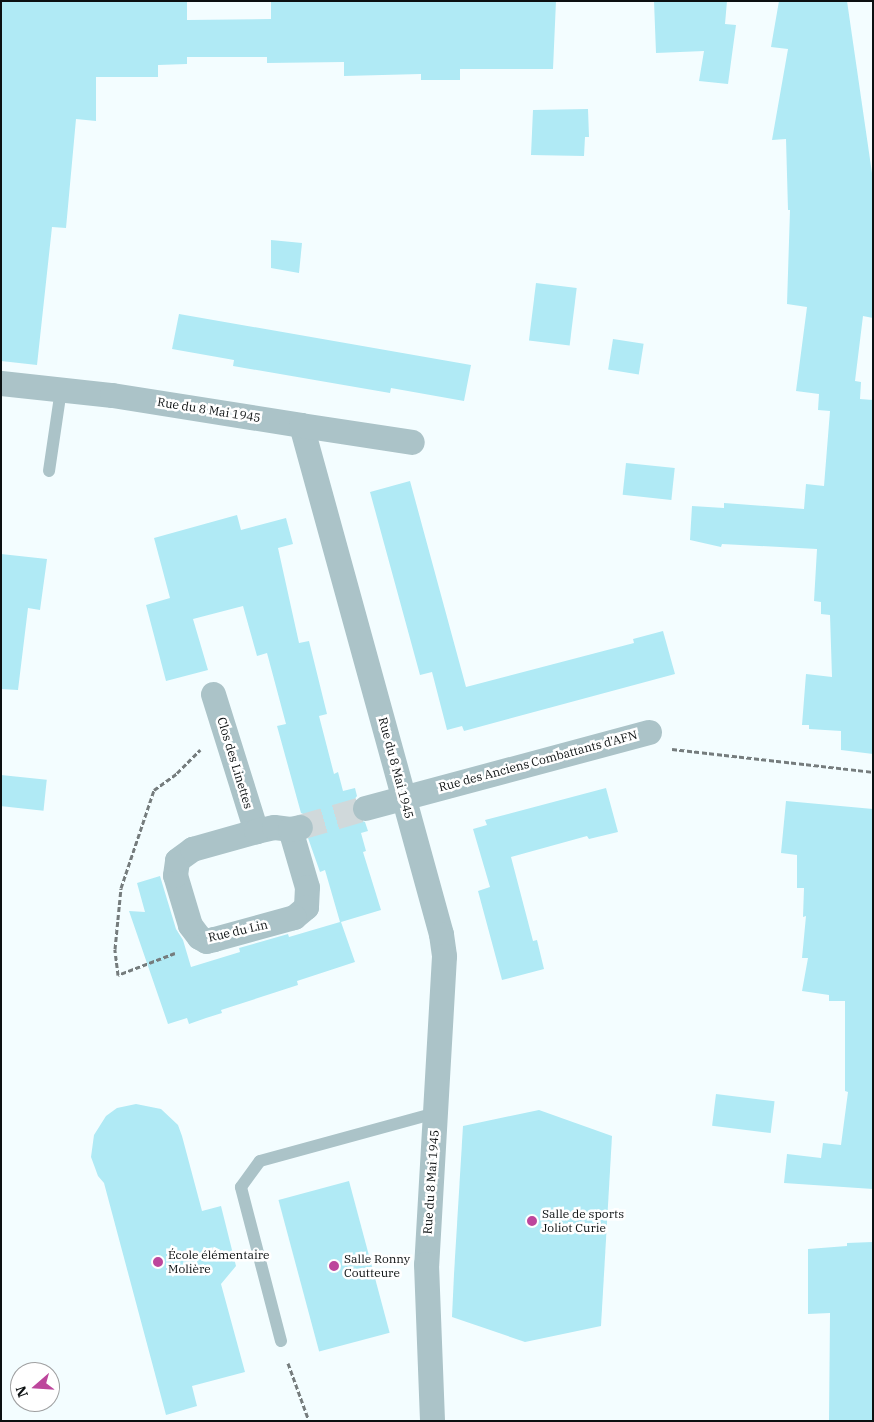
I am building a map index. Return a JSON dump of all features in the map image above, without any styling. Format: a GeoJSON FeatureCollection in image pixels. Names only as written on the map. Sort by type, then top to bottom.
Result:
{"type":"FeatureCollection","features":[{"type":"Feature","properties":{"kind":"street","name":"Rue du 8 Mai 1945"},"geometry":{"type":"LineString","coordinates":[[1,383],[148,400],[301,425],[441,934],[444,956],[426,1264],[432,1421]]}},
{"type":"Feature","properties":{"kind":"street"},"geometry":{"type":"LineString","coordinates":[[301,425],[412,442]]}},
{"type":"Feature","properties":{"kind":"street","name":"Clos des Linettes"},"geometry":{"type":"LineString","coordinates":[[213,694],[256,831]]}},
{"type":"Feature","properties":{"kind":"street","name":"Rue des Anciens Combattants d'AFN"},"geometry":{"type":"LineString","coordinates":[[404,797],[649,732]]}},
{"type":"Feature","properties":{"kind":"street"},"geometry":{"type":"LineString","coordinates":[[364,808],[404,797]]}},
{"type":"Feature","properties":{"kind":"street","name":"Rue du Lin"},"geometry":{"type":"LineString","coordinates":[[274,827],[295,828],[307,887],[306,907],[294,917],[206,940],[199,937],[190,925],[175,875],[177,860],[192,849],[256,831],[274,827]]}},
{"type":"Feature","properties":{"kind":"lane"},"geometry":{"type":"LineString","coordinates":[[50,471],[61,390]]}},
{"type":"Feature","properties":{"kind":"lane"},"geometry":{"type":"LineString","coordinates":[[281,1341],[241,1187],[260,1161],[435,1113]]}},
{"type":"Feature","properties":{"kind":"path","name":"Rue des Anciens Combattants d'AFN"},"geometry":{"type":"LineString","coordinates":[[649,732],[663,748],[873,772]]}},
{"type":"Feature","properties":{"kind":"path"},"geometry":{"type":"LineString","coordinates":[[281,1341],[309,1421]]}},
{"type":"Feature","properties":{"kind":"building"},"geometry":{"type":"Polygon","coordinates":[[[1,1],[187,1],[187,20],[271,19],[271,1],[556,1],[553,69],[460,69],[460,80],[421,80],[421,74],[344,76],[344,62],[267,63],[267,57],[187,57],[187,64],[158,65],[158,77],[96,77],[96,121],[76,119],[66,228],[52,227],[37,365],[1,361],[1,1]]]}},
{"type":"Feature","properties":{"kind":"building"},"geometry":{"type":"Polygon","coordinates":[[[654,1],[727,1],[725,24],[736,25],[728,84],[699,81],[704,51],[656,53],[654,1]]]}},
{"type":"Feature","properties":{"kind":"building"},"geometry":{"type":"Polygon","coordinates":[[[779,1],[847,1],[873,180],[873,318],[863,316],[855,381],[861,382],[860,399],[873,400],[873,754],[841,750],[841,731],[809,729],[809,725],[802,725],[806,674],[832,677],[830,615],[821,614],[821,602],[814,601],[817,549],[722,544],[721,547],[690,540],[692,506],[724,508],[724,503],[804,509],[806,484],[824,486],[830,411],[818,410],[819,394],[796,391],[807,307],[787,304],[790,210],[788,210],[786,139],[772,140],[788,49],[771,47],[779,1]]]}},
{"type":"Feature","properties":{"kind":"building"},"geometry":{"type":"Polygon","coordinates":[[[588,109],[589,137],[585,137],[584,156],[531,155],[533,110],[588,109]]]}},
{"type":"Feature","properties":{"kind":"building"},"geometry":{"type":"Polygon","coordinates":[[[271,240],[302,243],[299,273],[271,268],[271,240]]]}},
{"type":"Feature","properties":{"kind":"building"},"geometry":{"type":"Polygon","coordinates":[[[536,283],[577,288],[570,346],[529,341],[536,283]]]}},
{"type":"Feature","properties":{"kind":"building"},"geometry":{"type":"Polygon","coordinates":[[[179,314],[471,365],[464,401],[391,388],[390,393],[233,366],[234,360],[172,349],[179,314]]]}},
{"type":"Feature","properties":{"kind":"building"},"geometry":{"type":"Polygon","coordinates":[[[613,339],[644,344],[639,374],[608,370],[613,339]]]}},
{"type":"Feature","properties":{"kind":"building"},"geometry":{"type":"Polygon","coordinates":[[[626,463],[675,468],[671,500],[623,495],[626,463]]]}},
{"type":"Feature","properties":{"kind":"building"},"geometry":{"type":"Polygon","coordinates":[[[410,481],[466,687],[634,643],[633,639],[663,631],[675,674],[464,731],[462,726],[447,730],[432,672],[420,675],[370,492],[410,481]]]}},
{"type":"Feature","properties":{"kind":"building"},"geometry":{"type":"Polygon","coordinates":[[[237,515],[241,530],[286,518],[293,544],[278,548],[299,643],[309,641],[327,714],[319,716],[334,774],[338,772],[343,791],[355,788],[357,796],[351,804],[351,811],[355,818],[365,822],[368,831],[361,833],[366,851],[363,852],[381,910],[341,922],[355,962],[297,981],[298,985],[221,1010],[222,1013],[189,1024],[187,1018],[168,1024],[129,911],[145,912],[137,883],[160,876],[176,929],[183,940],[191,967],[240,952],[239,948],[288,934],[289,937],[340,922],[325,870],[320,872],[308,838],[313,832],[314,824],[310,817],[301,813],[277,726],[286,724],[267,653],[257,656],[243,606],[193,619],[208,670],[166,681],[146,605],[170,598],[154,538],[237,515]]]}},
{"type":"Feature","properties":{"kind":"building"},"geometry":{"type":"Polygon","coordinates":[[[1,554],[47,559],[40,610],[28,608],[18,690],[1,689],[1,554]]]}},
{"type":"Feature","properties":{"kind":"building"},"geometry":{"type":"Polygon","coordinates":[[[1,775],[47,780],[44,811],[1,806],[1,775]]]}},
{"type":"Feature","properties":{"kind":"building"},"geometry":{"type":"Polygon","coordinates":[[[606,788],[618,832],[589,839],[587,836],[511,857],[533,941],[537,940],[544,969],[502,980],[478,891],[490,887],[473,829],[487,825],[485,820],[606,788]]]}},
{"type":"Feature","properties":{"kind":"building"},"geometry":{"type":"Polygon","coordinates":[[[786,801],[873,809],[873,1189],[784,1183],[787,1154],[821,1158],[823,1143],[841,1145],[848,1092],[845,1091],[845,1001],[829,1001],[829,995],[802,991],[808,958],[802,958],[806,916],[803,917],[804,888],[797,888],[797,855],[781,853],[786,801]]]}},
{"type":"Feature","properties":{"kind":"building"},"geometry":{"type":"Polygon","coordinates":[[[716,1094],[775,1101],[771,1133],[712,1126],[716,1094]]]}},
{"type":"Feature","properties":{"kind":"building"},"geometry":{"type":"Polygon","coordinates":[[[136,1104],[161,1109],[178,1125],[202,1211],[221,1206],[236,1266],[221,1284],[245,1372],[192,1386],[197,1406],[166,1415],[104,1183],[98,1176],[91,1157],[94,1135],[106,1116],[117,1108],[136,1104]]]}},
{"type":"Feature","properties":{"kind":"building","name":"Salle de sports Joliot Curie"},"geometry":{"type":"Polygon","coordinates":[[[539,1110],[612,1136],[601,1326],[525,1342],[452,1317],[454,1274],[463,1126],[539,1110]]]}},
{"type":"Feature","properties":{"kind":"building","name":"Salle Ronny Coutteure"},"geometry":{"type":"Polygon","coordinates":[[[349,1181],[390,1333],[319,1352],[278,1200],[349,1181]]]}},
{"type":"Feature","properties":{"kind":"building"},"geometry":{"type":"Polygon","coordinates":[[[873,1242],[873,1421],[829,1421],[830,1313],[808,1314],[808,1249],[847,1246],[847,1243],[873,1242]]]}},
{"type":"Feature","properties":{"kind":"tunnel"},"geometry":{"type":"LineString","coordinates":[[300,827],[365,808]]}},
{"type":"Feature","properties":{"kind":"place","name":"Salle de sports Joliot Curie"},"geometry":{"type":"Point","coordinates":[532,1221]}},
{"type":"Feature","properties":{"kind":"place","name":"École élémentaire Molière"},"geometry":{"type":"Point","coordinates":[158,1262]}},
{"type":"Feature","properties":{"kind":"place","name":"Salle Ronny Coutteure"},"geometry":{"type":"Point","coordinates":[334,1266]}}]}
